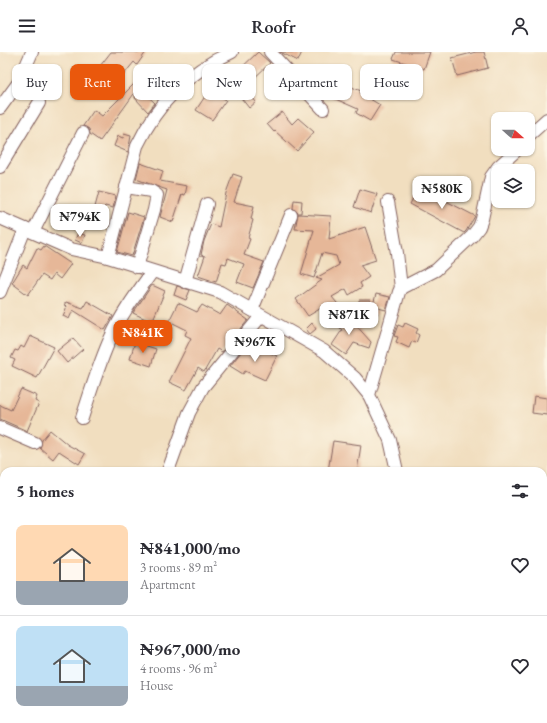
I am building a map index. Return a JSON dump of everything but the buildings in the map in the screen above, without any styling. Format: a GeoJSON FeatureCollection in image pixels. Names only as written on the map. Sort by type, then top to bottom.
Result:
{"type":"FeatureCollection","features":[{"type":"Feature","properties":{"kind":"street"},"geometry":{"type":"LineString","coordinates":[[0,108],[19,82],[32,52]]}},
{"type":"Feature","properties":{"kind":"street"},"geometry":{"type":"LineString","coordinates":[[108,257],[136,146],[144,130],[162,104],[194,73],[232,52]]}},
{"type":"Feature","properties":{"kind":"street"},"geometry":{"type":"LineString","coordinates":[[270,52],[323,109]]}},
{"type":"Feature","properties":{"kind":"street"},"geometry":{"type":"LineString","coordinates":[[0,168],[39,103]]}},
{"type":"Feature","properties":{"kind":"street"},"geometry":{"type":"LineString","coordinates":[[535,130],[547,119]]}},
{"type":"Feature","properties":{"kind":"street"},"geometry":{"type":"LineString","coordinates":[[0,292],[29,231],[83,133]]}},
{"type":"Feature","properties":{"kind":"street"},"geometry":{"type":"LineString","coordinates":[[401,288],[436,270],[472,236],[482,219],[491,177],[498,167],[510,156]]}},
{"type":"Feature","properties":{"kind":"street"},"geometry":{"type":"LineString","coordinates":[[126,188],[151,191],[157,195],[137,266]]}},
{"type":"Feature","properties":{"kind":"street"},"geometry":{"type":"LineString","coordinates":[[369,395],[401,288],[397,253],[388,202]]}},
{"type":"Feature","properties":{"kind":"street"},"geometry":{"type":"LineString","coordinates":[[185,282],[207,204]]}},
{"type":"Feature","properties":{"kind":"street"},"geometry":{"type":"LineString","coordinates":[[169,467],[189,413],[203,387],[256,313],[291,215]]}},
{"type":"Feature","properties":{"kind":"street"},"geometry":{"type":"LineString","coordinates":[[0,218],[71,249],[108,257],[220,292],[324,351],[354,378],[369,395],[390,440],[396,467]]}},
{"type":"Feature","properties":{"kind":"street"},"geometry":{"type":"LineString","coordinates":[[82,418],[111,336],[125,310],[152,272]]}},
{"type":"Feature","properties":{"kind":"street"},"geometry":{"type":"LineString","coordinates":[[0,428],[35,442]]}}]}
